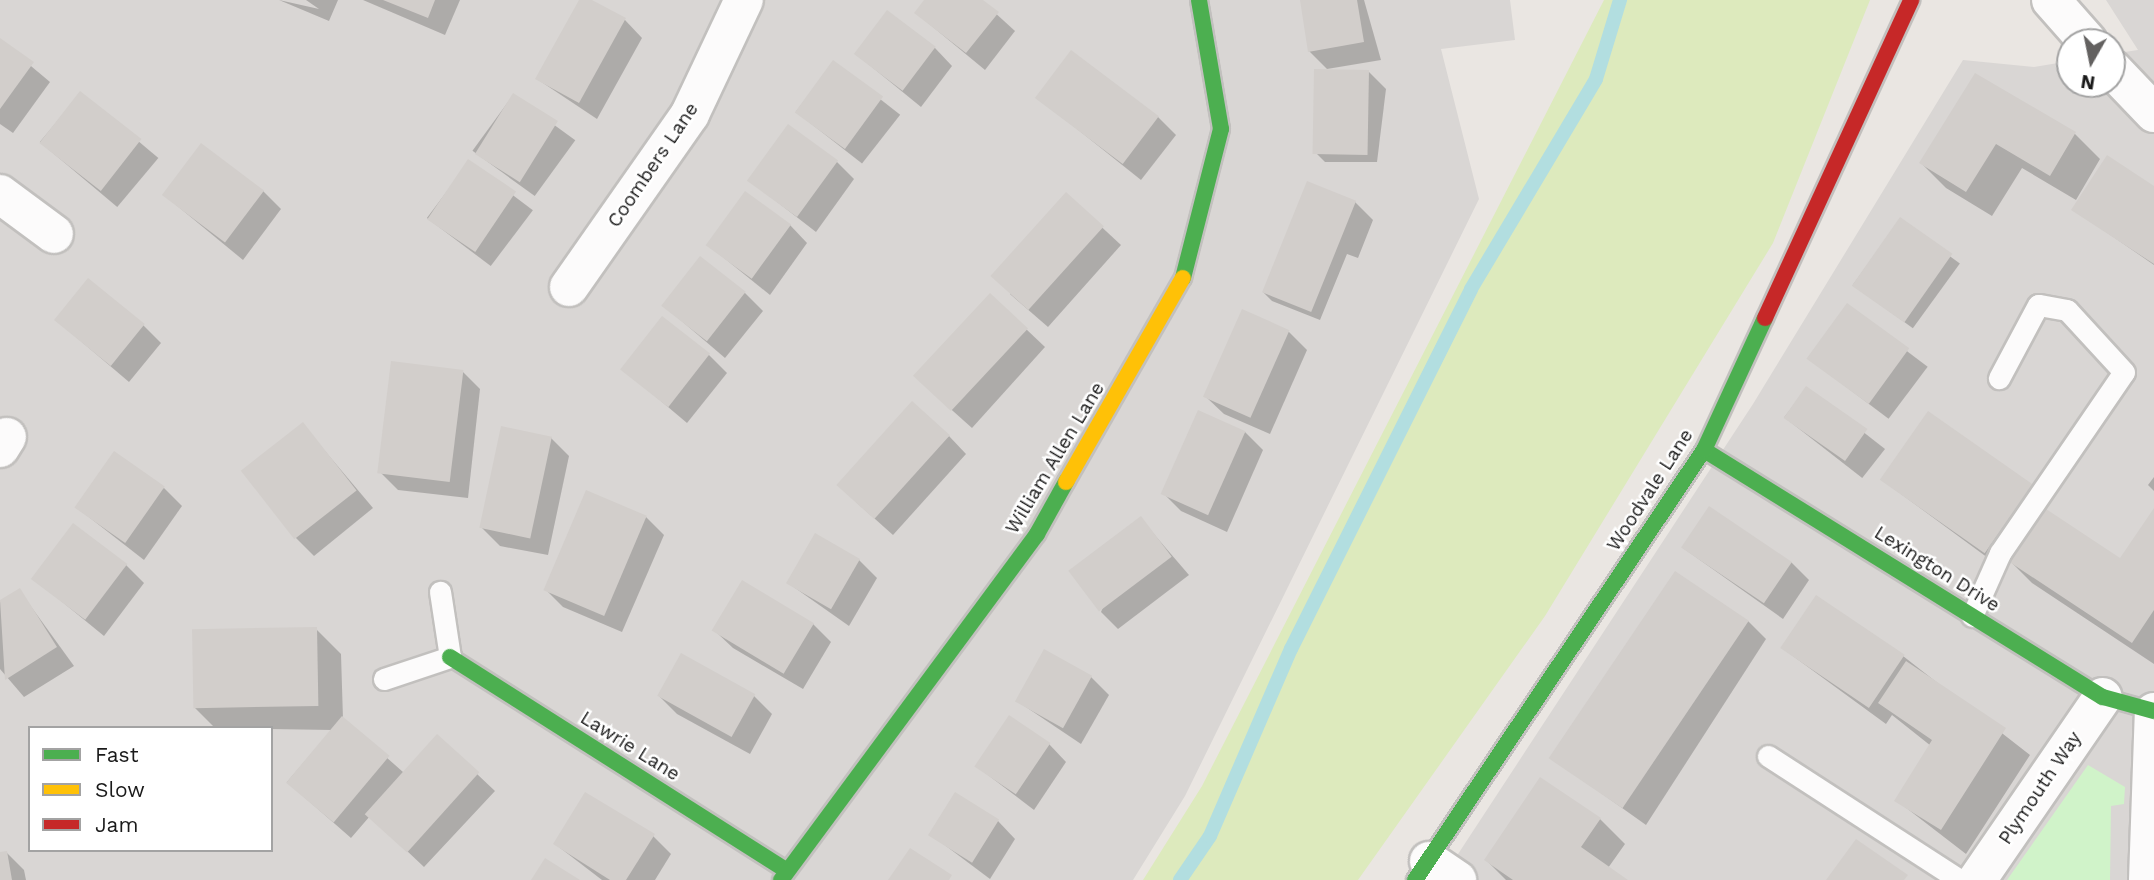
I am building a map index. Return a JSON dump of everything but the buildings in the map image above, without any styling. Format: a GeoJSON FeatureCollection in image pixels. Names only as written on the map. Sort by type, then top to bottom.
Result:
{"type":"FeatureCollection","features":[{"type":"Feature","properties":{"kind":"street","name":"Coombers Lane"},"geometry":{"type":"LineString","coordinates":[[569,286],[690,114],[744,0]]}},
{"type":"Feature","properties":{"kind":"street","name":"William Allen Lane"},"geometry":{"type":"LineString","coordinates":[[784,876],[1037,534],[1189,268],[1221,129],[1199,0]]}},
{"type":"Feature","properties":{"kind":"street","name":"Woodvale Lane"},"geometry":{"type":"LineString","coordinates":[[1434,874],[1703,450],[1911,0]]}},
{"type":"Feature","properties":{"kind":"street"},"geometry":{"type":"LineString","coordinates":[[2051,0],[2076,28]]}},
{"type":"Feature","properties":{"kind":"street"},"geometry":{"type":"LineString","coordinates":[[2126,84],[2154,113]]}},
{"type":"Feature","properties":{"kind":"street"},"geometry":{"type":"LineString","coordinates":[[0,194],[54,234]]}},
{"type":"Feature","properties":{"kind":"street","name":"Lexington Drive"},"geometry":{"type":"LineString","coordinates":[[1703,450],[2103,697],[2154,711]]}},
{"type":"Feature","properties":{"kind":"street","name":"Lawrie Lane"},"geometry":{"type":"LineString","coordinates":[[450,657],[784,876]]}},
{"type":"Feature","properties":{"kind":"street","name":"Plymouth Way"},"geometry":{"type":"LineString","coordinates":[[1977,880],[2103,697]]}},
{"type":"Feature","properties":{"kind":"street"},"geometry":{"type":"LineString","coordinates":[[2148,880],[2154,711]]}},
{"type":"Feature","properties":{"kind":"lane"},"geometry":{"type":"LineString","coordinates":[[1972,616],[2000,553],[2124,372],[2067,310],[2038,305],[1999,378]]}},
{"type":"Feature","properties":{"kind":"lane"},"geometry":{"type":"LineString","coordinates":[[384,679],[450,657],[440,592]]}},
{"type":"Feature","properties":{"kind":"lane"},"geometry":{"type":"LineString","coordinates":[[1768,756],[1960,880]]}},
{"type":"Feature","properties":{"kind":"shaded area"},"geometry":{"type":"Polygon","coordinates":[[[0,0],[1510,0],[1515,40],[1441,49],[1479,199],[1185,796],[1133,880],[0,880],[0,0]]]}},
{"type":"Feature","properties":{"kind":"shaded area"},"geometry":{"type":"Polygon","coordinates":[[[2106,0],[2154,0],[2154,880],[1441,880],[1753,404],[1963,60],[2034,67],[2056,63],[2056,98],[2126,98],[2126,52],[2138,50],[2106,0]]]}},
{"type":"Feature","properties":{"kind":"green space"},"geometry":{"type":"Polygon","coordinates":[[[1604,0],[1870,0],[1773,243],[1545,616],[1358,880],[1143,880],[1202,786],[1604,0]]]}},
{"type":"Feature","properties":{"kind":"green space"},"geometry":{"type":"Polygon","coordinates":[[[2088,765],[2125,787],[2124,804],[2111,806],[2110,880],[2007,880],[2088,765]]]}},
{"type":"Feature","properties":{"kind":"waterway"},"geometry":{"type":"LineString","coordinates":[[1180,880],[1210,836],[1291,649],[1471,289],[1596,79],[1620,0]]}},
{"type":"Feature","properties":{"kind":"traffic: fast"},"geometry":{"type":"LineString","coordinates":[[1183,278],[1221,129],[1199,0]]}},
{"type":"Feature","properties":{"kind":"traffic: fast"},"geometry":{"type":"LineString","coordinates":[[1415,880],[1704,450],[1765,318]]}},
{"type":"Feature","properties":{"kind":"traffic: fast"},"geometry":{"type":"LineString","coordinates":[[1704,450],[2103,697],[2154,711]]}},
{"type":"Feature","properties":{"kind":"traffic: fast"},"geometry":{"type":"LineString","coordinates":[[781,880],[1037,534],[1066,482]]}},
{"type":"Feature","properties":{"kind":"traffic: fast"},"geometry":{"type":"LineString","coordinates":[[450,657],[787,871]]}},
{"type":"Feature","properties":{"kind":"traffic: slow"},"geometry":{"type":"LineString","coordinates":[[1066,482],[1183,278]]}},
{"type":"Feature","properties":{"kind":"traffic: jam"},"geometry":{"type":"LineString","coordinates":[[1765,318],[1911,0]]}}]}
